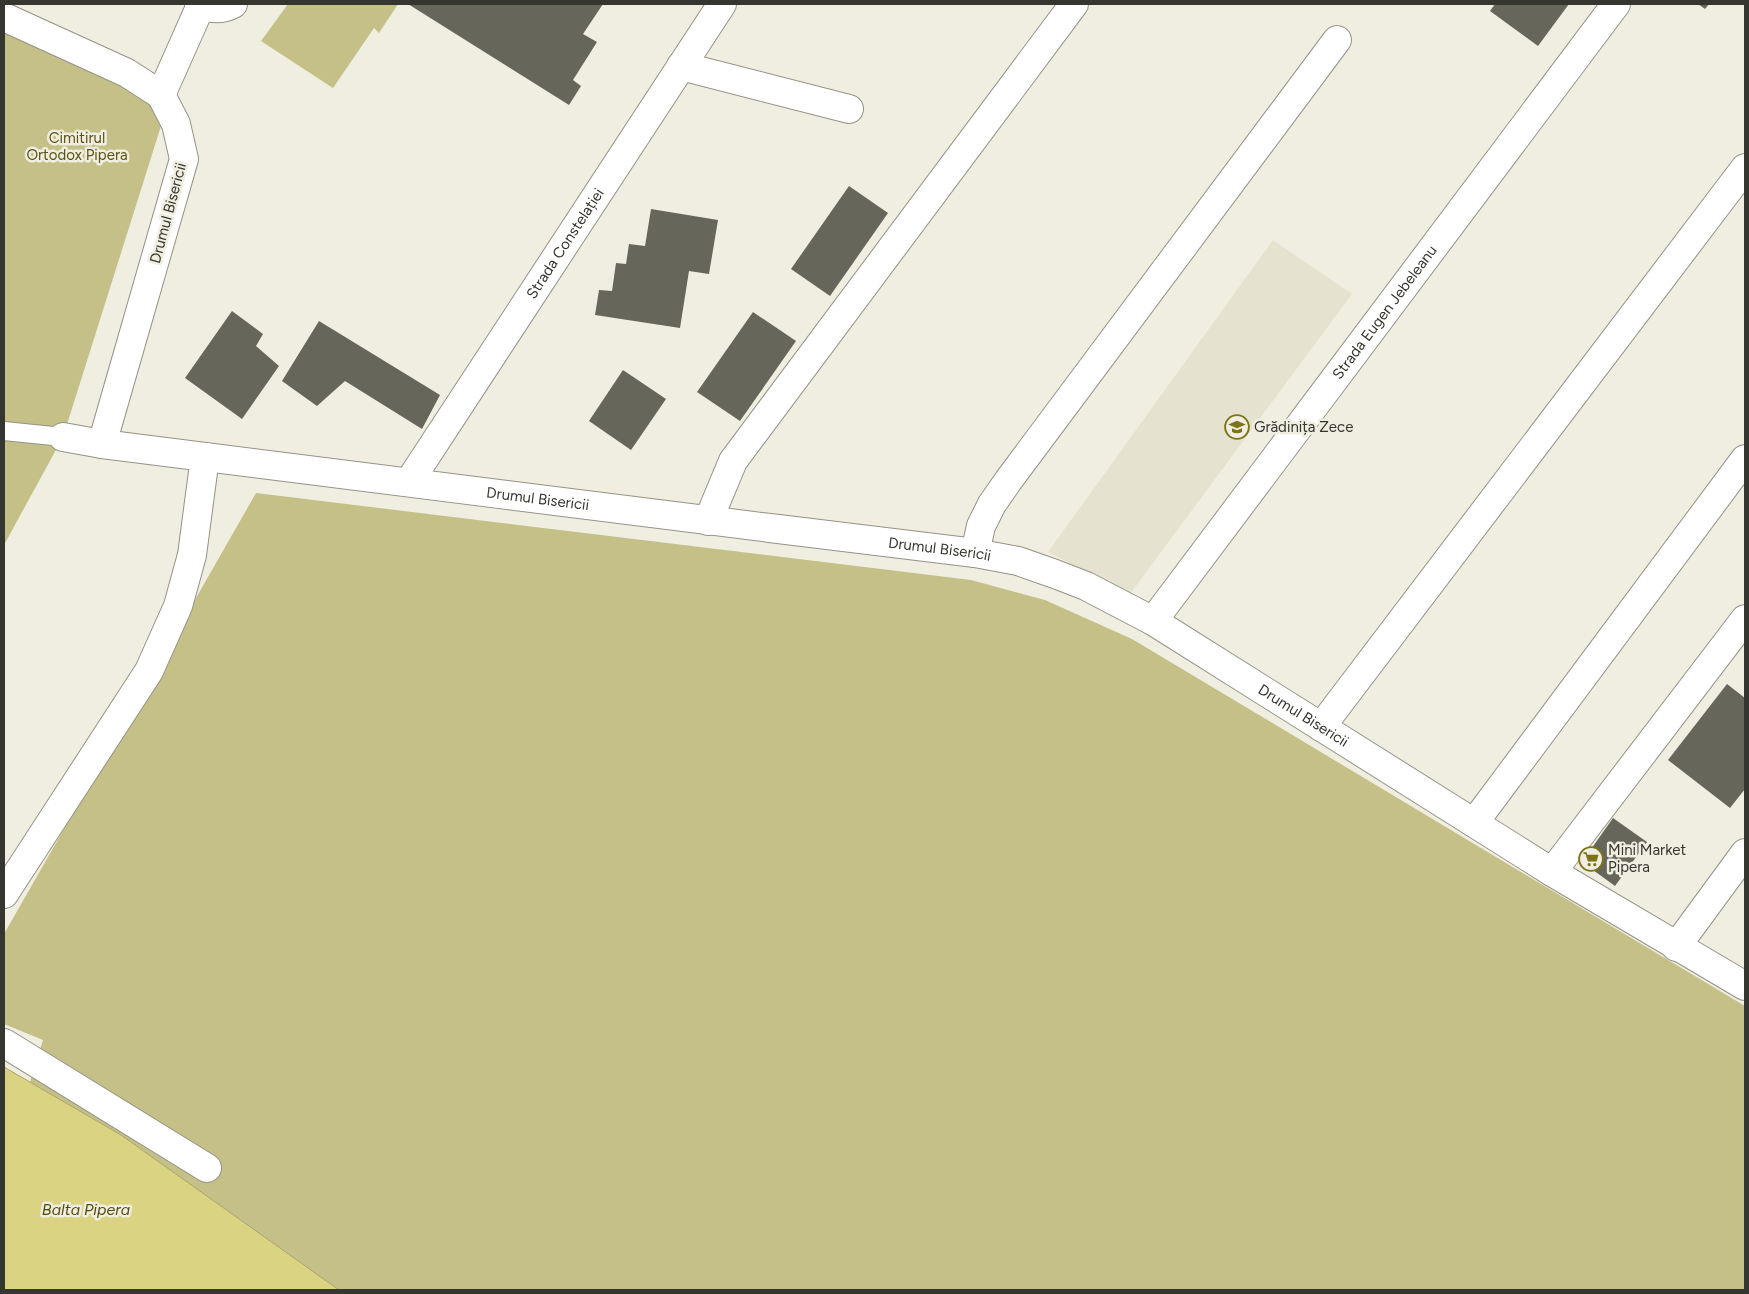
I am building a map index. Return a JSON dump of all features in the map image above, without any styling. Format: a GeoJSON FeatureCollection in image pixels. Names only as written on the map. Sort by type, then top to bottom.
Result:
{"type":"FeatureCollection","features":[{"type":"Feature","properties":{"kind":"street"},"geometry":{"type":"LineString","coordinates":[[161,95],[200,4],[212,8],[226,7],[232,4]]}},
{"type":"Feature","properties":{"kind":"street","name":"Strada Constelației"},"geometry":{"type":"LineString","coordinates":[[408,482],[722,4]]}},
{"type":"Feature","properties":{"kind":"street"},"geometry":{"type":"LineString","coordinates":[[708,521],[733,461],[1074,4]]}},
{"type":"Feature","properties":{"kind":"street","name":"Strada Eugen Jebeleanu"},"geometry":{"type":"LineString","coordinates":[[1154,621],[1616,4]]}},
{"type":"Feature","properties":{"kind":"street","name":"Drumul Bisericii"},"geometry":{"type":"LineString","coordinates":[[4,17],[127,73],[161,95],[176,124],[184,159],[102,444]]}},
{"type":"Feature","properties":{"kind":"street"},"geometry":{"type":"LineString","coordinates":[[975,553],[981,526],[992,504],[1008,480],[1337,40]]}},
{"type":"Feature","properties":{"kind":"street"},"geometry":{"type":"LineString","coordinates":[[681,66],[849,109]]}},
{"type":"Feature","properties":{"kind":"street"},"geometry":{"type":"LineString","coordinates":[[1321,727],[1745,168]]}},
{"type":"Feature","properties":{"kind":"street","name":"Drumul Bisericii"},"geometry":{"type":"LineString","coordinates":[[64,437],[102,444],[975,553],[1018,561],[1086,586],[1154,621],[1552,872],[1676,947],[1745,986]]}},
{"type":"Feature","properties":{"kind":"street"},"geometry":{"type":"LineString","coordinates":[[4,894],[149,671],[178,606],[192,555],[205,457]]}},
{"type":"Feature","properties":{"kind":"street"},"geometry":{"type":"LineString","coordinates":[[1474,823],[1745,459]]}},
{"type":"Feature","properties":{"kind":"street"},"geometry":{"type":"LineString","coordinates":[[1552,872],[1745,619]]}},
{"type":"Feature","properties":{"kind":"street"},"geometry":{"type":"LineString","coordinates":[[1676,947],[1745,853]]}},
{"type":"Feature","properties":{"kind":"street"},"geometry":{"type":"LineString","coordinates":[[4,1043],[207,1168]]}},
{"type":"Feature","properties":{"kind":"lane"},"geometry":{"type":"LineString","coordinates":[[4,431],[64,437]]}},
{"type":"Feature","properties":{"kind":"shaded area"},"geometry":{"type":"Polygon","coordinates":[[[1273,240],[1352,294],[1130,594],[1048,552],[1273,240]]]}},
{"type":"Feature","properties":{"kind":"green space"},"geometry":{"type":"Polygon","coordinates":[[[288,4],[398,4],[379,33],[374,28],[333,88],[261,41],[288,4]]]}},
{"type":"Feature","properties":{"kind":"green space","name":"Cimitirul Ortodox Pipera"},"geometry":{"type":"Polygon","coordinates":[[[4,33],[167,107],[63,437],[4,545],[4,33]]]}},
{"type":"Feature","properties":{"kind":"green space"},"geometry":{"type":"Polygon","coordinates":[[[256,493],[971,580],[1045,600],[1132,639],[1745,1006],[1745,1290],[339,1290],[121,1135],[30,1082],[43,1040],[4,1024],[4,934],[256,493]]]}},
{"type":"Feature","properties":{"kind":"water","name":"Balta Pipera"},"geometry":{"type":"Polygon","coordinates":[[[4,1067],[121,1135],[339,1290],[4,1290],[4,1067]]]}},
{"type":"Feature","properties":{"kind":"building"},"geometry":{"type":"Polygon","coordinates":[[[408,4],[603,4],[583,34],[597,42],[573,80],[581,86],[569,105],[408,4]]]}},
{"type":"Feature","properties":{"kind":"building"},"geometry":{"type":"Polygon","coordinates":[[[1495,4],[1569,4],[1538,46],[1490,11],[1495,4]]]}},
{"type":"Feature","properties":{"kind":"building"},"geometry":{"type":"Polygon","coordinates":[[[1698,4],[1709,4],[1705,9],[1698,4]]]}},
{"type":"Feature","properties":{"kind":"building"},"geometry":{"type":"Polygon","coordinates":[[[849,186],[888,213],[830,296],[791,269],[849,186]]]}},
{"type":"Feature","properties":{"kind":"building"},"geometry":{"type":"Polygon","coordinates":[[[651,209],[718,220],[709,274],[689,271],[680,328],[595,315],[599,290],[612,291],[616,263],[626,264],[629,244],[645,246],[651,209]]]}},
{"type":"Feature","properties":{"kind":"building"},"geometry":{"type":"Polygon","coordinates":[[[232,311],[263,334],[256,346],[279,366],[242,419],[185,378],[232,311]]]}},
{"type":"Feature","properties":{"kind":"building"},"geometry":{"type":"Polygon","coordinates":[[[753,312],[796,341],[740,421],[697,392],[753,312]]]}},
{"type":"Feature","properties":{"kind":"building"},"geometry":{"type":"Polygon","coordinates":[[[319,321],[440,395],[422,429],[345,381],[317,406],[282,381],[319,321]]]}},
{"type":"Feature","properties":{"kind":"building"},"geometry":{"type":"Polygon","coordinates":[[[623,370],[666,399],[631,450],[589,421],[623,370]]]}},
{"type":"Feature","properties":{"kind":"building"},"geometry":{"type":"Polygon","coordinates":[[[1727,684],[1745,698],[1745,789],[1730,808],[1668,760],[1727,684]]]}},
{"type":"Feature","properties":{"kind":"building"},"geometry":{"type":"Polygon","coordinates":[[[1613,818],[1647,842],[1615,886],[1582,862],[1613,818]]]}},
{"type":"Feature","properties":{"kind":"place","name":"Grădinița Zece"},"geometry":{"type":"Point","coordinates":[1237,427]}},
{"type":"Feature","properties":{"kind":"place","name":"Mini Market Pipera"},"geometry":{"type":"Point","coordinates":[1591,859]}}]}
